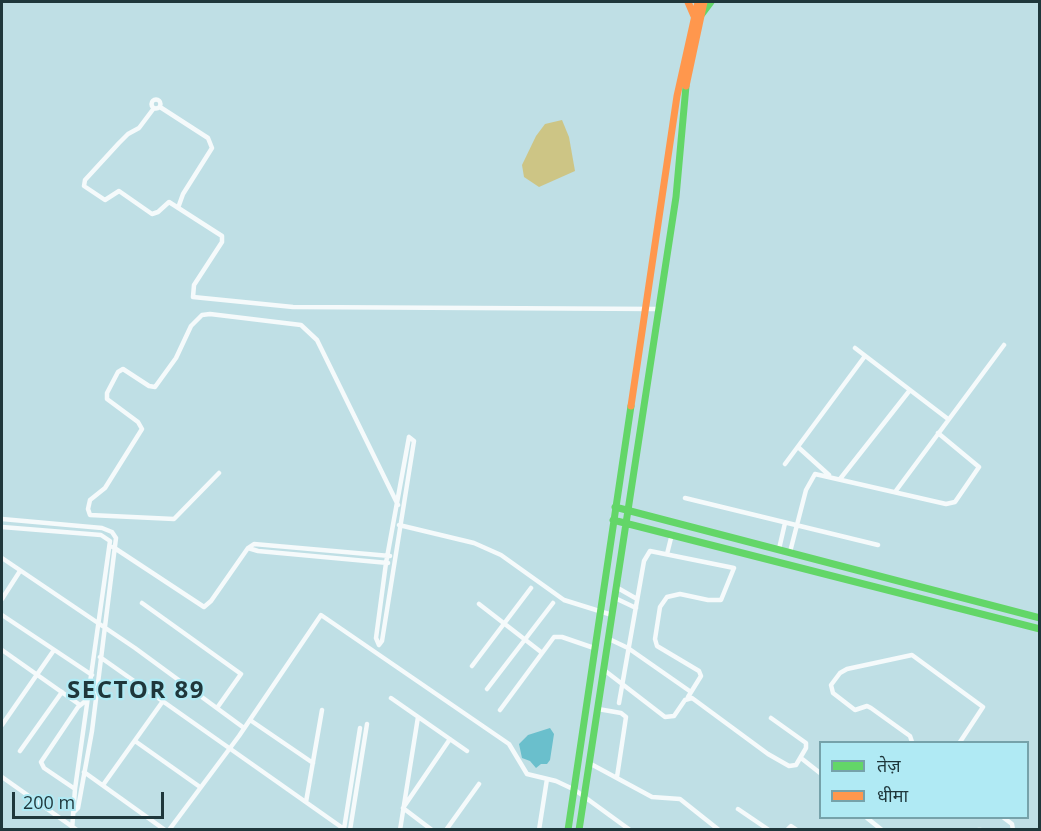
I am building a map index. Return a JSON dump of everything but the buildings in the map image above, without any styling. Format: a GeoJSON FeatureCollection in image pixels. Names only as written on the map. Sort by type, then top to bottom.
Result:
{"type":"FeatureCollection","features":[{"type":"Feature","properties":{"kind":"street"},"geometry":{"type":"LineString","coordinates":[[688,2],[697,18]]}},
{"type":"Feature","properties":{"kind":"street"},"geometry":{"type":"LineString","coordinates":[[579,830],[615,598],[624,521],[676,196],[686,85],[698,2]]}},
{"type":"Feature","properties":{"kind":"street"},"geometry":{"type":"LineString","coordinates":[[568,830],[677,96],[697,18],[704,2]]}},
{"type":"Feature","properties":{"kind":"street"},"geometry":{"type":"LineString","coordinates":[[697,18],[711,2]]}},
{"type":"Feature","properties":{"kind":"street"},"geometry":{"type":"LineString","coordinates":[[178,208],[183,194],[213,148],[208,138],[157,108],[145,123],[128,134],[112,150],[85,180],[84,186],[105,200],[119,191],[152,214],[158,212],[168,201],[178,208],[223,237],[194,285],[193,297],[293,308],[658,314]]}},
{"type":"Feature","properties":{"kind":"street"},"geometry":{"type":"LineString","coordinates":[[219,473],[174,519],[126,516],[108,518],[90,515],[90,500],[102,492],[142,429],[138,422],[107,399],[107,393],[118,372],[123,369],[154,387],[176,358],[191,326],[202,315],[301,325],[317,340],[398,505]]}},
{"type":"Feature","properties":{"kind":"street"},"geometry":{"type":"LineString","coordinates":[[895,492],[1004,345]]}},
{"type":"Feature","properties":{"kind":"street"},"geometry":{"type":"LineString","coordinates":[[855,348],[948,420]]}},
{"type":"Feature","properties":{"kind":"street"},"geometry":{"type":"LineString","coordinates":[[785,464],[865,356]]}},
{"type":"Feature","properties":{"kind":"street"},"geometry":{"type":"LineString","coordinates":[[840,479],[910,390]]}},
{"type":"Feature","properties":{"kind":"street"},"geometry":{"type":"LineString","coordinates":[[790,552],[811,477],[819,474],[952,504],[978,471],[977,464],[938,433]]}},
{"type":"Feature","properties":{"kind":"street"},"geometry":{"type":"LineString","coordinates":[[411,437],[414,441],[401,526],[394,556],[382,641],[379,645],[376,638],[386,563],[394,524],[406,441],[411,437]]}},
{"type":"Feature","properties":{"kind":"street"},"geometry":{"type":"LineString","coordinates":[[798,447],[831,476]]}},
{"type":"Feature","properties":{"kind":"street"},"geometry":{"type":"LineString","coordinates":[[685,498],[878,545]]}},
{"type":"Feature","properties":{"kind":"street"},"geometry":{"type":"LineString","coordinates":[[615,507],[1040,618]]}},
{"type":"Feature","properties":{"kind":"street"},"geometry":{"type":"LineString","coordinates":[[2,519],[102,528],[112,532]]}},
{"type":"Feature","properties":{"kind":"street"},"geometry":{"type":"LineString","coordinates":[[613,520],[1040,629]]}},
{"type":"Feature","properties":{"kind":"street"},"geometry":{"type":"LineString","coordinates":[[779,549],[785,523]]}},
{"type":"Feature","properties":{"kind":"street"},"geometry":{"type":"LineString","coordinates":[[394,524],[474,543],[501,555],[564,600],[612,615]]}},
{"type":"Feature","properties":{"kind":"street"},"geometry":{"type":"LineString","coordinates":[[2,527],[108,538]]}},
{"type":"Feature","properties":{"kind":"street"},"geometry":{"type":"LineString","coordinates":[[108,538],[112,532]]}},
{"type":"Feature","properties":{"kind":"street"},"geometry":{"type":"LineString","coordinates":[[75,812],[92,731],[113,547],[112,532]]}},
{"type":"Feature","properties":{"kind":"street"},"geometry":{"type":"LineString","coordinates":[[667,554],[672,534]]}},
{"type":"Feature","properties":{"kind":"street"},"geometry":{"type":"LineString","coordinates":[[108,538],[113,547],[204,607],[211,601],[248,548],[258,543],[394,556]]}},
{"type":"Feature","properties":{"kind":"street"},"geometry":{"type":"LineString","coordinates":[[74,828],[75,789],[89,699],[97,622],[113,547]]}},
{"type":"Feature","properties":{"kind":"street"},"geometry":{"type":"LineString","coordinates":[[248,548],[258,552],[393,563]]}},
{"type":"Feature","properties":{"kind":"street"},"geometry":{"type":"LineString","coordinates":[[604,670],[621,685],[670,718],[688,698],[701,676],[699,671],[657,646],[655,639],[660,607],[667,597],[680,594],[708,600],[721,600],[734,570],[732,567],[650,551],[646,555],[621,685],[619,703]]}},
{"type":"Feature","properties":{"kind":"street"},"geometry":{"type":"LineString","coordinates":[[2,558],[104,626],[244,728]]}},
{"type":"Feature","properties":{"kind":"street"},"geometry":{"type":"LineString","coordinates":[[2,599],[20,571]]}},
{"type":"Feature","properties":{"kind":"street"},"geometry":{"type":"LineString","coordinates":[[616,587],[637,599]]}},
{"type":"Feature","properties":{"kind":"street"},"geometry":{"type":"LineString","coordinates":[[472,666],[531,588]]}},
{"type":"Feature","properties":{"kind":"street"},"geometry":{"type":"LineString","coordinates":[[615,598],[636,608]]}},
{"type":"Feature","properties":{"kind":"street"},"geometry":{"type":"LineString","coordinates":[[142,603],[241,674],[217,708]]}},
{"type":"Feature","properties":{"kind":"street"},"geometry":{"type":"LineString","coordinates":[[487,689],[553,603]]}},
{"type":"Feature","properties":{"kind":"street"},"geometry":{"type":"LineString","coordinates":[[479,604],[541,652]]}},
{"type":"Feature","properties":{"kind":"street"},"geometry":{"type":"LineString","coordinates":[[2,615],[92,675]]}},
{"type":"Feature","properties":{"kind":"street"},"geometry":{"type":"LineString","coordinates":[[84,772],[167,830],[250,720],[319,616],[324,615],[509,744],[527,774],[575,790],[630,830]]}},
{"type":"Feature","properties":{"kind":"street"},"geometry":{"type":"LineString","coordinates":[[500,710],[554,637],[562,637],[594,648]]}},
{"type":"Feature","properties":{"kind":"street"},"geometry":{"type":"LineString","coordinates":[[609,639],[628,648],[692,692]]}},
{"type":"Feature","properties":{"kind":"street"},"geometry":{"type":"LineString","coordinates":[[2,650],[80,705]]}},
{"type":"Feature","properties":{"kind":"street"},"geometry":{"type":"LineString","coordinates":[[2,725],[54,650]]}},
{"type":"Feature","properties":{"kind":"street"},"geometry":{"type":"LineString","coordinates":[[912,741],[910,736],[872,708],[855,710],[833,693],[831,685],[847,669],[912,655],[983,707],[961,741]]}},
{"type":"Feature","properties":{"kind":"street"},"geometry":{"type":"LineString","coordinates":[[100,657],[344,829],[360,728]]}},
{"type":"Feature","properties":{"kind":"street"},"geometry":{"type":"LineString","coordinates":[[20,752],[62,692]]}},
{"type":"Feature","properties":{"kind":"street"},"geometry":{"type":"LineString","coordinates":[[391,698],[467,751]]}},
{"type":"Feature","properties":{"kind":"street"},"geometry":{"type":"LineString","coordinates":[[688,698],[789,766],[796,765],[806,743],[771,718]]}},
{"type":"Feature","properties":{"kind":"street"},"geometry":{"type":"LineString","coordinates":[[75,789],[44,768],[41,762],[80,705],[89,699]]}},
{"type":"Feature","properties":{"kind":"street"},"geometry":{"type":"LineString","coordinates":[[103,785],[163,701]]}},
{"type":"Feature","properties":{"kind":"street"},"geometry":{"type":"LineString","coordinates":[[598,709],[621,713],[626,719],[617,777]]}},
{"type":"Feature","properties":{"kind":"street"},"geometry":{"type":"LineString","coordinates":[[306,802],[322,710]]}},
{"type":"Feature","properties":{"kind":"street"},"geometry":{"type":"LineString","coordinates":[[400,830],[418,717]]}},
{"type":"Feature","properties":{"kind":"street"},"geometry":{"type":"LineString","coordinates":[[250,720],[313,763]]}},
{"type":"Feature","properties":{"kind":"street"},"geometry":{"type":"LineString","coordinates":[[350,830],[367,724]]}},
{"type":"Feature","properties":{"kind":"street"},"geometry":{"type":"LineString","coordinates":[[403,808],[450,740]]}},
{"type":"Feature","properties":{"kind":"street"},"geometry":{"type":"LineString","coordinates":[[135,741],[200,787]]}},
{"type":"Feature","properties":{"kind":"street"},"geometry":{"type":"LineString","coordinates":[[801,758],[819,772]]}},
{"type":"Feature","properties":{"kind":"street"},"geometry":{"type":"LineString","coordinates":[[589,763],[656,798],[670,796],[680,799],[719,830]]}},
{"type":"Feature","properties":{"kind":"street"},"geometry":{"type":"LineString","coordinates":[[2,777],[74,828]]}},
{"type":"Feature","properties":{"kind":"street"},"geometry":{"type":"LineString","coordinates":[[539,830],[547,779]]}},
{"type":"Feature","properties":{"kind":"street"},"geometry":{"type":"LineString","coordinates":[[446,830],[479,784]]}},
{"type":"Feature","properties":{"kind":"street"},"geometry":{"type":"LineString","coordinates":[[403,808],[432,830]]}},
{"type":"Feature","properties":{"kind":"street"},"geometry":{"type":"LineString","coordinates":[[738,809],[769,830]]}},
{"type":"Feature","properties":{"kind":"street"},"geometry":{"type":"LineString","coordinates":[[868,819],[882,830]]}},
{"type":"Feature","properties":{"kind":"street"},"geometry":{"type":"LineString","coordinates":[[788,830],[791,826],[796,830]]}},
{"type":"Feature","properties":{"kind":"shaded area"},"geometry":{"type":"Polygon","coordinates":[[[562,120],[569,137],[575,171],[539,187],[524,177],[522,165],[536,136],[545,124],[562,120]]]}},
{"type":"Feature","properties":{"kind":"water"},"geometry":{"type":"Polygon","coordinates":[[[550,728],[554,734],[550,760],[547,764],[541,764],[536,768],[530,761],[522,758],[519,744],[528,735],[550,728]]]}},
{"type":"Feature","properties":{"kind":"traffic: fast"},"geometry":{"type":"LineString","coordinates":[[702,14],[711,2]]}},
{"type":"Feature","properties":{"kind":"traffic: fast"},"geometry":{"type":"LineString","coordinates":[[579,830],[676,197],[686,86]]}},
{"type":"Feature","properties":{"kind":"traffic: fast"},"geometry":{"type":"LineString","coordinates":[[568,830],[631,406]]}},
{"type":"Feature","properties":{"kind":"traffic: fast"},"geometry":{"type":"LineString","coordinates":[[615,507],[1040,618]]}},
{"type":"Feature","properties":{"kind":"traffic: fast"},"geometry":{"type":"LineString","coordinates":[[613,520],[1040,629]]}},
{"type":"Feature","properties":{"kind":"traffic: slow"},"geometry":{"type":"LineString","coordinates":[[688,2],[694,16]]}},
{"type":"Feature","properties":{"kind":"traffic: slow"},"geometry":{"type":"LineString","coordinates":[[631,406],[677,96],[698,2]]}},
{"type":"Feature","properties":{"kind":"traffic: slow"},"geometry":{"type":"LineString","coordinates":[[686,86],[704,2]]}},
{"type":"Feature","properties":{"kind":"district","name":"SECTOR 89"},"geometry":{"type":"Point","coordinates":[136,691]}}]}
